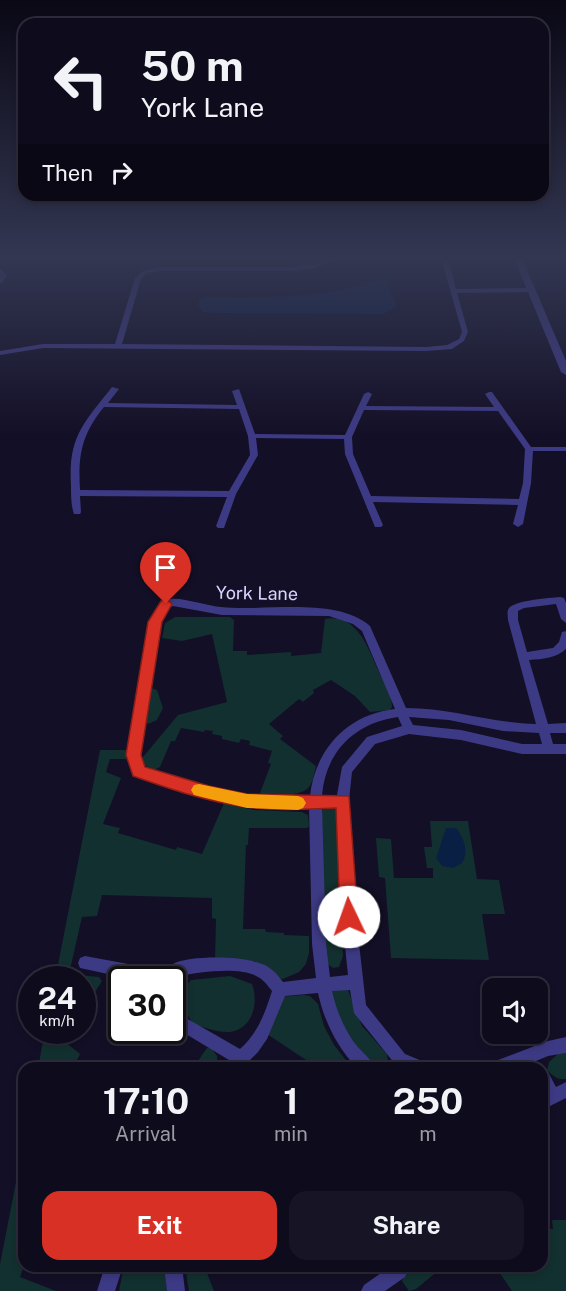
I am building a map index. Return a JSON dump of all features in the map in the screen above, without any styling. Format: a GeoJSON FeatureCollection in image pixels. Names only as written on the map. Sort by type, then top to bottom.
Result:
{"type":"FeatureCollection","features":[{"type":"Feature","properties":{"kind":"street"},"geometry":{"type":"LineString","coordinates":[[118,346],[127,316]]}},
{"type":"Feature","properties":{"kind":"street"},"geometry":{"type":"LineString","coordinates":[[0,353],[43,345],[426,349],[449,347],[462,340],[465,332],[461,316]]}},
{"type":"Feature","properties":{"kind":"street"},"geometry":{"type":"LineString","coordinates":[[542,316],[566,372]]}},
{"type":"Feature","properties":{"kind":"street"},"geometry":{"type":"LineString","coordinates":[[77,512],[74,463],[79,441],[86,425],[114,390]]}},
{"type":"Feature","properties":{"kind":"street"},"geometry":{"type":"LineString","coordinates":[[221,526],[232,494],[254,455],[252,436],[236,391]]}},
{"type":"Feature","properties":{"kind":"street"},"geometry":{"type":"LineString","coordinates":[[368,394],[348,437],[349,454],[378,525]]}},
{"type":"Feature","properties":{"kind":"street"},"geometry":{"type":"LineString","coordinates":[[489,394],[529,449],[518,524]]}},
{"type":"Feature","properties":{"kind":"street"},"geometry":{"type":"LineString","coordinates":[[103,405],[240,407]]}},
{"type":"Feature","properties":{"kind":"street"},"geometry":{"type":"LineString","coordinates":[[361,408],[500,409]]}},
{"type":"Feature","properties":{"kind":"street"},"geometry":{"type":"LineString","coordinates":[[252,436],[348,437]]}},
{"type":"Feature","properties":{"kind":"street"},"geometry":{"type":"LineString","coordinates":[[529,449],[566,449]]}},
{"type":"Feature","properties":{"kind":"street"},"geometry":{"type":"LineString","coordinates":[[76,493],[232,494]]}},
{"type":"Feature","properties":{"kind":"street"},"geometry":{"type":"LineString","coordinates":[[369,499],[523,502]]}},
{"type":"Feature","properties":{"kind":"street"},"geometry":{"type":"LineString","coordinates":[[549,749],[513,609],[522,605],[560,600],[566,619]]}},
{"type":"Feature","properties":{"kind":"street","name":"York Lane"},"geometry":{"type":"LineString","coordinates":[[343,800],[316,800],[301,803],[247,801],[209,793],[139,772],[133,755],[155,622],[162,608],[172,602],[222,611],[313,610],[345,615],[366,629],[409,729]]}},
{"type":"Feature","properties":{"kind":"street"},"geometry":{"type":"LineString","coordinates":[[524,656],[550,655],[560,650],[566,642],[566,635]]}},
{"type":"Feature","properties":{"kind":"street"},"geometry":{"type":"LineString","coordinates":[[360,1062],[337,1026],[319,964],[316,800],[322,767],[337,742],[371,718],[403,713],[436,712],[511,727],[566,728]]}},
{"type":"Feature","properties":{"kind":"street"},"geometry":{"type":"LineString","coordinates":[[398,1062],[358,1008],[354,982],[343,800],[346,770],[371,740],[409,729],[461,735],[522,749],[566,749]]}},
{"type":"Feature","properties":{"kind":"street"},"geometry":{"type":"LineString","coordinates":[[85,963],[108,967]]}},
{"type":"Feature","properties":{"kind":"street"},"geometry":{"type":"LineString","coordinates":[[186,968],[256,968],[268,976],[279,989]]}},
{"type":"Feature","properties":{"kind":"street"},"geometry":{"type":"LineString","coordinates":[[279,989],[354,982]]}},
{"type":"Feature","properties":{"kind":"street"},"geometry":{"type":"LineString","coordinates":[[237,1062],[252,1048],[270,1019],[279,989]]}},
{"type":"Feature","properties":{"kind":"street"},"geometry":{"type":"LineString","coordinates":[[186,1027],[235,1062]]}},
{"type":"Feature","properties":{"kind":"street"},"geometry":{"type":"LineString","coordinates":[[534,1062],[552,1046],[566,1045]]}},
{"type":"Feature","properties":{"kind":"street"},"geometry":{"type":"LineString","coordinates":[[106,1291],[112,1272]]}},
{"type":"Feature","properties":{"kind":"street"},"geometry":{"type":"LineString","coordinates":[[174,1272],[176,1291]]}},
{"type":"Feature","properties":{"kind":"street"},"geometry":{"type":"LineString","coordinates":[[370,1291],[398,1272]]}},
{"type":"Feature","properties":{"kind":"green space"},"geometry":{"type":"Polygon","coordinates":[[[175,617],[230,617],[234,620],[233,651],[247,651],[247,655],[291,652],[291,656],[321,653],[325,619],[336,618],[346,621],[354,627],[366,644],[389,694],[392,707],[390,710],[370,712],[355,696],[331,680],[313,690],[314,693],[303,702],[299,699],[269,724],[283,736],[280,739],[316,766],[309,787],[298,793],[277,795],[260,793],[271,764],[268,763],[272,751],[249,745],[250,741],[241,739],[239,743],[222,739],[222,736],[212,734],[213,731],[205,730],[204,732],[181,728],[175,741],[171,741],[160,767],[154,770],[143,764],[143,757],[178,715],[227,702],[212,634],[182,641],[162,638],[165,623],[175,617]]]}},
{"type":"Feature","properties":{"kind":"green space"},"geometry":{"type":"Polygon","coordinates":[[[151,688],[157,690],[163,708],[157,720],[148,724],[145,721],[151,688]]]}},
{"type":"Feature","properties":{"kind":"green space"},"geometry":{"type":"Polygon","coordinates":[[[100,750],[128,750],[126,759],[110,759],[106,772],[121,778],[103,824],[120,828],[118,833],[176,850],[177,847],[202,854],[224,803],[254,810],[302,812],[308,815],[309,826],[307,828],[249,828],[248,845],[246,845],[243,929],[265,929],[266,932],[284,933],[284,935],[309,936],[309,953],[306,964],[299,972],[283,979],[274,978],[255,961],[215,960],[216,919],[212,918],[212,898],[102,895],[97,916],[82,917],[71,966],[58,966],[100,750]]]}},
{"type":"Feature","properties":{"kind":"green space"},"geometry":{"type":"Polygon","coordinates":[[[326,804],[335,806],[338,810],[343,956],[339,967],[333,968],[325,962],[321,813],[326,804]]]}},
{"type":"Feature","properties":{"kind":"green space"},"geometry":{"type":"Polygon","coordinates":[[[430,821],[468,821],[477,879],[499,880],[505,914],[482,914],[489,960],[391,958],[385,878],[379,877],[376,838],[391,839],[394,878],[433,878],[433,868],[427,868],[424,847],[432,847],[430,821]]]}},
{"type":"Feature","properties":{"kind":"green space"},"geometry":{"type":"Polygon","coordinates":[[[230,976],[252,984],[255,999],[249,1020],[238,1030],[230,1032],[215,1031],[193,1024],[186,1010],[186,988],[191,980],[230,976]]]}},
{"type":"Feature","properties":{"kind":"green space"},"geometry":{"type":"Polygon","coordinates":[[[96,977],[102,981],[96,990],[96,977]]]}},
{"type":"Feature","properties":{"kind":"green space"},"geometry":{"type":"Polygon","coordinates":[[[333,989],[348,990],[362,1026],[387,1054],[388,1062],[368,1062],[358,1050],[338,1015],[331,993],[333,989]]]}},
{"type":"Feature","properties":{"kind":"green space"},"geometry":{"type":"Polygon","coordinates":[[[310,996],[318,1004],[324,1026],[334,1045],[347,1062],[309,1062],[267,1034],[279,997],[310,996]]]}},
{"type":"Feature","properties":{"kind":"green space"},"geometry":{"type":"Polygon","coordinates":[[[43,1044],[68,1044],[80,1054],[77,1060],[80,1062],[39,1062],[43,1044]]]}},
{"type":"Feature","properties":{"kind":"green space"},"geometry":{"type":"Polygon","coordinates":[[[207,1048],[211,1048],[217,1056],[218,1062],[197,1062],[207,1048]]]}},
{"type":"Feature","properties":{"kind":"green space"},"geometry":{"type":"Polygon","coordinates":[[[566,1053],[566,1079],[553,1076],[548,1071],[549,1062],[558,1054],[566,1053]]]}},
{"type":"Feature","properties":{"kind":"green space"},"geometry":{"type":"Polygon","coordinates":[[[18,1172],[18,1272],[22,1272],[20,1277],[56,1291],[0,1291],[0,1264],[18,1172]]]}},
{"type":"Feature","properties":{"kind":"green space"},"geometry":{"type":"Polygon","coordinates":[[[552,1220],[566,1220],[566,1291],[512,1291],[499,1272],[548,1272],[548,1229],[553,1229],[552,1220]]]}},
{"type":"Feature","properties":{"kind":"green space"},"geometry":{"type":"Polygon","coordinates":[[[123,1272],[165,1272],[167,1291],[119,1291],[123,1272]]]}},
{"type":"Feature","properties":{"kind":"green space"},"geometry":{"type":"Polygon","coordinates":[[[186,1272],[207,1272],[214,1291],[189,1291],[186,1272]]]}},
{"type":"Feature","properties":{"kind":"green space"},"geometry":{"type":"Polygon","coordinates":[[[406,1272],[437,1272],[416,1289],[409,1291],[402,1281],[406,1272]]]}},
{"type":"Feature","properties":{"kind":"water"},"geometry":{"type":"Polygon","coordinates":[[[446,828],[456,828],[465,845],[462,863],[453,868],[442,866],[436,858],[446,828]]]}},
{"type":"Feature","properties":{"kind":"slow traffic"},"geometry":{"type":"LineString","coordinates":[[199,790],[247,801],[298,803]]}},
{"type":"Feature","properties":{"kind":"route"},"geometry":{"type":"LineString","coordinates":[[166,604],[158,613],[155,622],[133,755],[139,772],[209,793],[247,801],[301,803],[316,800],[343,800],[349,917]]}}]}
